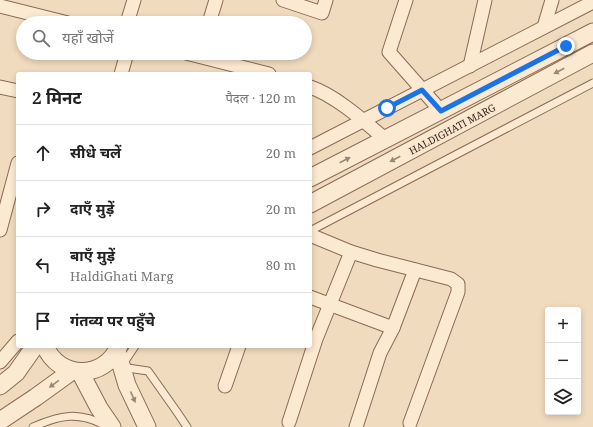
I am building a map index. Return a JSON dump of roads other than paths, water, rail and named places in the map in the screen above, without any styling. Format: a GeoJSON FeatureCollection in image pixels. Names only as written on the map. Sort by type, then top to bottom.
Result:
{"type":"FeatureCollection","features":[{"type":"Feature","properties":{"kind":"street"},"geometry":{"type":"LineString","coordinates":[[129,16],[134,0]]}},
{"type":"Feature","properties":{"kind":"street"},"geometry":{"type":"LineString","coordinates":[[211,16],[216,0]]}},
{"type":"Feature","properties":{"kind":"street"},"geometry":{"type":"LineString","coordinates":[[283,0],[322,13],[326,0]]}},
{"type":"Feature","properties":{"kind":"street"},"geometry":{"type":"LineString","coordinates":[[406,0],[388,52],[441,111]]}},
{"type":"Feature","properties":{"kind":"street"},"geometry":{"type":"LineString","coordinates":[[470,66],[485,0]]}},
{"type":"Feature","properties":{"kind":"street"},"geometry":{"type":"LineString","coordinates":[[544,27],[552,0]]}},
{"type":"Feature","properties":{"kind":"street"},"geometry":{"type":"LineString","coordinates":[[312,147],[593,2]]}},
{"type":"Feature","properties":{"kind":"street"},"geometry":{"type":"LineString","coordinates":[[1,10],[32,16]]}},
{"type":"Feature","properties":{"kind":"street","name":"HALDIGHATI MARG"},"geometry":{"type":"LineString","coordinates":[[312,177],[593,32]]}},
{"type":"Feature","properties":{"kind":"street","name":"HALDIGHATI MARG"},"geometry":{"type":"LineString","coordinates":[[312,203],[593,53]]}},
{"type":"Feature","properties":{"kind":"street"},"geometry":{"type":"LineString","coordinates":[[122,72],[125,60]]}},
{"type":"Feature","properties":{"kind":"street"},"geometry":{"type":"LineString","coordinates":[[219,60],[262,72]]}},
{"type":"Feature","properties":{"kind":"street"},"geometry":{"type":"LineString","coordinates":[[0,87],[16,91]]}},
{"type":"Feature","properties":{"kind":"street"},"geometry":{"type":"LineString","coordinates":[[312,88],[321,90],[364,120],[385,139]]}},
{"type":"Feature","properties":{"kind":"street"},"geometry":{"type":"LineString","coordinates":[[0,230],[16,170]]}},
{"type":"Feature","properties":{"kind":"street"},"geometry":{"type":"LineString","coordinates":[[312,236],[351,252],[451,279],[458,284],[458,292],[410,423]]}},
{"type":"Feature","properties":{"kind":"street"},"geometry":{"type":"LineString","coordinates":[[289,422],[316,339],[351,252]]}},
{"type":"Feature","properties":{"kind":"street"},"geometry":{"type":"LineString","coordinates":[[356,427],[380,353],[393,328],[415,270]]}},
{"type":"Feature","properties":{"kind":"street"},"geometry":{"type":"LineString","coordinates":[[312,298],[393,328]]}},
{"type":"Feature","properties":{"kind":"street"},"geometry":{"type":"LineString","coordinates":[[16,343],[1,359],[20,368]]}},
{"type":"Feature","properties":{"kind":"street"},"geometry":{"type":"LineString","coordinates":[[0,386],[16,373],[34,348]]}},
{"type":"Feature","properties":{"kind":"street"},"geometry":{"type":"LineString","coordinates":[[46,348],[52,358],[61,366],[76,371],[91,371],[102,367],[119,355],[127,385],[147,427]]}},
{"type":"Feature","properties":{"kind":"street"},"geometry":{"type":"LineString","coordinates":[[225,386],[238,348]]}},
{"type":"Feature","properties":{"kind":"street"},"geometry":{"type":"LineString","coordinates":[[0,421],[76,371]]}},
{"type":"Feature","properties":{"kind":"street"},"geometry":{"type":"LineString","coordinates":[[76,371],[99,408],[108,426]]}},
{"type":"Feature","properties":{"kind":"lane"},"geometry":{"type":"LineString","coordinates":[[312,230],[593,83]]}},
{"type":"Feature","properties":{"kind":"lane"},"geometry":{"type":"LineString","coordinates":[[119,355],[131,348]]}},
{"type":"Feature","properties":{"kind":"lane"},"geometry":{"type":"LineString","coordinates":[[119,355],[148,371],[187,427]]}},
{"type":"Feature","properties":{"kind":"lane"},"geometry":{"type":"LineString","coordinates":[[33,427],[51,419],[73,415],[96,420],[108,426]]}}]}
